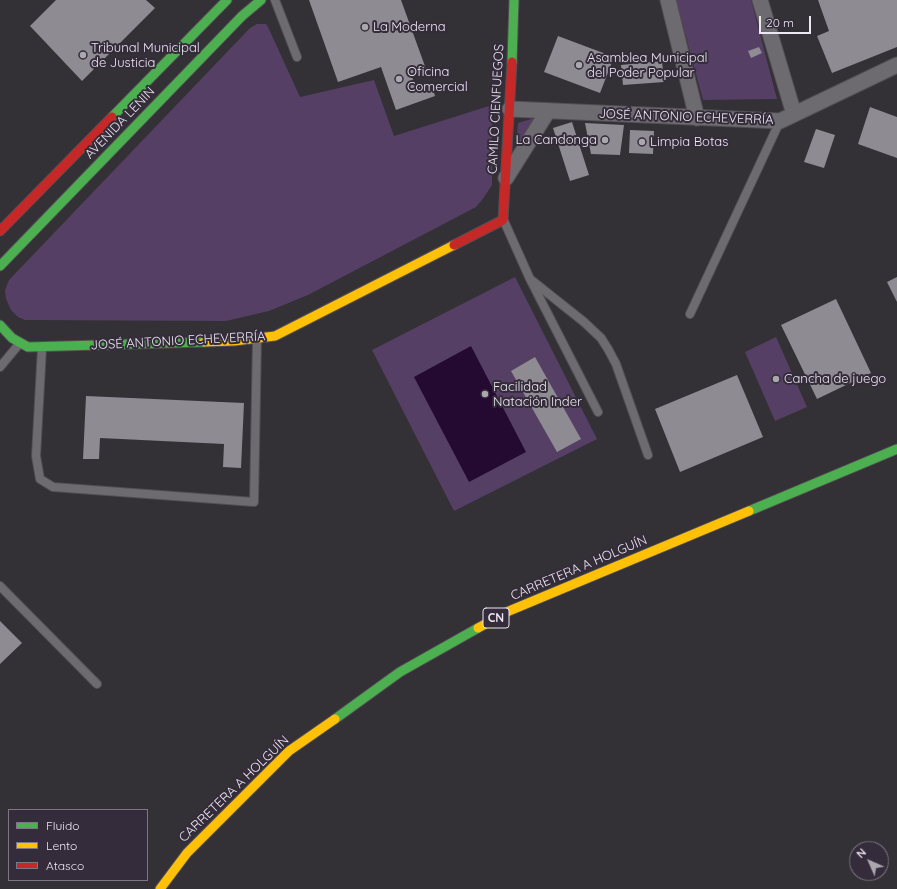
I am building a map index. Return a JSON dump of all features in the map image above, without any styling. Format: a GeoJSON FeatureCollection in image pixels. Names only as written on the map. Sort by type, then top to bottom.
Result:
{"type":"FeatureCollection","features":[{"type":"Feature","properties":{"kind":"main road","name":"AVENIDA LENIN"},"geometry":{"type":"LineString","coordinates":[[0,231],[227,0]]}},
{"type":"Feature","properties":{"kind":"main road","name":"AVENIDA LENIN"},"geometry":{"type":"LineString","coordinates":[[0,266],[242,16],[261,0]]}},
{"type":"Feature","properties":{"kind":"main road","name":"CAMILO CIENFUEGOS"},"geometry":{"type":"LineString","coordinates":[[503,220],[510,109],[514,0]]}},
{"type":"Feature","properties":{"kind":"main road","name":"JOSÉ ANTONIO ECHEVERRÍA"},"geometry":{"type":"LineString","coordinates":[[0,325],[12,338],[28,347],[234,341],[275,336],[503,220]]}},
{"type":"Feature","properties":{"kind":"main road"},"geometry":{"type":"LineString","coordinates":[[876,458],[897,444]]}},
{"type":"Feature","properties":{"kind":"main road","name":"CARRETERA A HOLGUÍN"},"geometry":{"type":"LineString","coordinates":[[160,889],[187,853],[289,751],[400,672],[509,611],[897,449]]}},
{"type":"Feature","properties":{"kind":"street"},"geometry":{"type":"LineString","coordinates":[[668,0],[697,118]]}},
{"type":"Feature","properties":{"kind":"street"},"geometry":{"type":"LineString","coordinates":[[760,0],[794,114]]}},
{"type":"Feature","properties":{"kind":"street","name":"JOSÉ ANTONIO ECHEVERRÍA"},"geometry":{"type":"LineString","coordinates":[[510,109],[780,121],[897,65]]}},
{"type":"Feature","properties":{"kind":"street"},"geometry":{"type":"LineString","coordinates":[[506,179],[548,111]]}},
{"type":"Feature","properties":{"kind":"lane"},"geometry":{"type":"LineString","coordinates":[[275,0],[297,57]]}},
{"type":"Feature","properties":{"kind":"lane"},"geometry":{"type":"LineString","coordinates":[[690,314],[780,121]]}},
{"type":"Feature","properties":{"kind":"lane"},"geometry":{"type":"LineString","coordinates":[[503,220],[530,279],[598,412]]}},
{"type":"Feature","properties":{"kind":"lane"},"geometry":{"type":"LineString","coordinates":[[530,279],[584,322],[600,338],[608,349],[616,364],[648,455]]}},
{"type":"Feature","properties":{"kind":"lane"},"geometry":{"type":"LineString","coordinates":[[42,346],[36,456],[40,480],[53,487],[254,502],[257,338]]}},
{"type":"Feature","properties":{"kind":"lane"},"geometry":{"type":"LineString","coordinates":[[0,367],[20,342]]}},
{"type":"Feature","properties":{"kind":"lane"},"geometry":{"type":"LineString","coordinates":[[0,586],[97,684]]}},
{"type":"Feature","properties":{"kind":"shaded area"},"geometry":{"type":"Polygon","coordinates":[[[676,0],[751,0],[777,99],[703,100],[676,0]]]}},
{"type":"Feature","properties":{"kind":"shaded area"},"geometry":{"type":"Polygon","coordinates":[[[257,24],[266,24],[268,27],[300,97],[374,80],[394,136],[492,105],[492,185],[482,200],[476,207],[308,295],[269,311],[226,321],[25,320],[18,317],[11,310],[6,299],[5,290],[9,280],[250,28],[257,24]]]}},
{"type":"Feature","properties":{"kind":"shaded area"},"geometry":{"type":"Polygon","coordinates":[[[538,117],[516,146],[518,123],[538,117]]]}},
{"type":"Feature","properties":{"kind":"shaded area","name":"Facilidad Natación Inder"},"geometry":{"type":"Polygon","coordinates":[[[515,277],[597,439],[454,511],[372,350],[515,277]]]}},
{"type":"Feature","properties":{"kind":"shaded area","name":"Cancha de juego"},"geometry":{"type":"Polygon","coordinates":[[[776,337],[807,407],[775,421],[745,352],[776,337]]]}},
{"type":"Feature","properties":{"kind":"shaded area"},"geometry":{"type":"Polygon","coordinates":[[[471,346],[526,452],[469,482],[414,377],[471,346]]]}},
{"type":"Feature","properties":{"kind":"building","name":"Tribunal Municipal de Justicia"},"geometry":{"type":"Polygon","coordinates":[[[56,0],[146,0],[155,8],[82,81],[30,26],[56,0]]]}},
{"type":"Feature","properties":{"kind":"building","name":"La Moderna"},"geometry":{"type":"Polygon","coordinates":[[[309,0],[401,0],[426,69],[411,74],[416,88],[431,83],[435,96],[396,110],[381,67],[338,82],[309,0]]]}},
{"type":"Feature","properties":{"kind":"building"},"geometry":{"type":"Polygon","coordinates":[[[818,0],[897,0],[897,47],[832,73],[817,36],[829,31],[818,0]]]}},
{"type":"Feature","properties":{"kind":"building","name":"Asamblea Municipal del Poder Popular"},"geometry":{"type":"Polygon","coordinates":[[[558,36],[614,57],[600,93],[544,72],[558,36]]]}},
{"type":"Feature","properties":{"kind":"building"},"geometry":{"type":"Polygon","coordinates":[[[759,47],[762,53],[751,58],[748,51],[759,47]]]}},
{"type":"Feature","properties":{"kind":"building"},"geometry":{"type":"Polygon","coordinates":[[[662,61],[664,82],[623,85],[621,65],[662,61]]]}},
{"type":"Feature","properties":{"kind":"building"},"geometry":{"type":"Polygon","coordinates":[[[870,107],[897,117],[897,158],[858,144],[870,107]]]}},
{"type":"Feature","properties":{"kind":"building"},"geometry":{"type":"Polygon","coordinates":[[[572,122],[589,175],[570,181],[553,128],[572,122]]]}},
{"type":"Feature","properties":{"kind":"building","name":"La Candonga"},"geometry":{"type":"Polygon","coordinates":[[[585,123],[624,125],[620,155],[591,154],[585,123]]]}},
{"type":"Feature","properties":{"kind":"building"},"geometry":{"type":"Polygon","coordinates":[[[816,129],[835,135],[824,168],[804,162],[816,129]]]}},
{"type":"Feature","properties":{"kind":"building","name":"Limpia Botas"},"geometry":{"type":"Polygon","coordinates":[[[630,130],[654,131],[653,154],[629,153],[630,130]]]}},
{"type":"Feature","properties":{"kind":"building"},"geometry":{"type":"Polygon","coordinates":[[[897,277],[897,302],[887,282],[897,277]]]}},
{"type":"Feature","properties":{"kind":"building"},"geometry":{"type":"Polygon","coordinates":[[[836,299],[871,373],[817,399],[781,325],[836,299]]]}},
{"type":"Feature","properties":{"kind":"building"},"geometry":{"type":"Polygon","coordinates":[[[535,357],[581,439],[557,452],[511,371],[535,357]]]}},
{"type":"Feature","properties":{"kind":"building"},"geometry":{"type":"Polygon","coordinates":[[[737,375],[763,437],[680,472],[655,409],[737,375]]]}},
{"type":"Feature","properties":{"kind":"building"},"geometry":{"type":"Polygon","coordinates":[[[86,396],[244,403],[241,468],[223,467],[224,444],[100,438],[99,459],[83,459],[86,396]]]}},
{"type":"Feature","properties":{"kind":"building"},"geometry":{"type":"Polygon","coordinates":[[[0,621],[22,643],[0,664],[0,621]]]}},
{"type":"Feature","properties":{"kind":"traffic: fast"},"geometry":{"type":"LineString","coordinates":[[112,117],[227,0]]}},
{"type":"Feature","properties":{"kind":"traffic: fast"},"geometry":{"type":"LineString","coordinates":[[0,266],[242,16],[261,0]]}},
{"type":"Feature","properties":{"kind":"traffic: fast"},"geometry":{"type":"LineString","coordinates":[[512,62],[514,0]]}},
{"type":"Feature","properties":{"kind":"traffic: fast"},"geometry":{"type":"LineString","coordinates":[[0,325],[12,338],[28,347],[204,342]]}},
{"type":"Feature","properties":{"kind":"traffic: fast"},"geometry":{"type":"LineString","coordinates":[[749,511],[897,449]]}},
{"type":"Feature","properties":{"kind":"traffic: fast"},"geometry":{"type":"LineString","coordinates":[[335,719],[400,672],[478,628]]}},
{"type":"Feature","properties":{"kind":"traffic: slow"},"geometry":{"type":"LineString","coordinates":[[204,342],[234,341],[275,336],[454,245]]}},
{"type":"Feature","properties":{"kind":"traffic: slow"},"geometry":{"type":"LineString","coordinates":[[478,628],[509,611],[749,511]]}},
{"type":"Feature","properties":{"kind":"traffic: slow"},"geometry":{"type":"LineString","coordinates":[[160,889],[187,853],[289,751],[335,719]]}},
{"type":"Feature","properties":{"kind":"traffic: jam"},"geometry":{"type":"LineString","coordinates":[[454,245],[503,220],[512,62]]}},
{"type":"Feature","properties":{"kind":"traffic: jam"},"geometry":{"type":"LineString","coordinates":[[0,231],[112,117]]}},
{"type":"Feature","properties":{"kind":"place","name":"La Moderna"},"geometry":{"type":"Point","coordinates":[365,27]}},
{"type":"Feature","properties":{"kind":"place","name":"Tribunal Municipal de Justicia"},"geometry":{"type":"Point","coordinates":[83,55]}},
{"type":"Feature","properties":{"kind":"place","name":"Asamblea Municipal del Poder Popular"},"geometry":{"type":"Point","coordinates":[579,65]}},
{"type":"Feature","properties":{"kind":"place","name":"Oficina Comercial"},"geometry":{"type":"Point","coordinates":[399,79]}},
{"type":"Feature","properties":{"kind":"place","name":"La Candonga"},"geometry":{"type":"Point","coordinates":[605,140]}},
{"type":"Feature","properties":{"kind":"place","name":"Limpia Botas"},"geometry":{"type":"Point","coordinates":[642,142]}},
{"type":"Feature","properties":{"kind":"place","name":"Cancha de juego"},"geometry":{"type":"Point","coordinates":[776,379]}},
{"type":"Feature","properties":{"kind":"place","name":"Facilidad Natación Inder"},"geometry":{"type":"Point","coordinates":[485,394]}}]}
